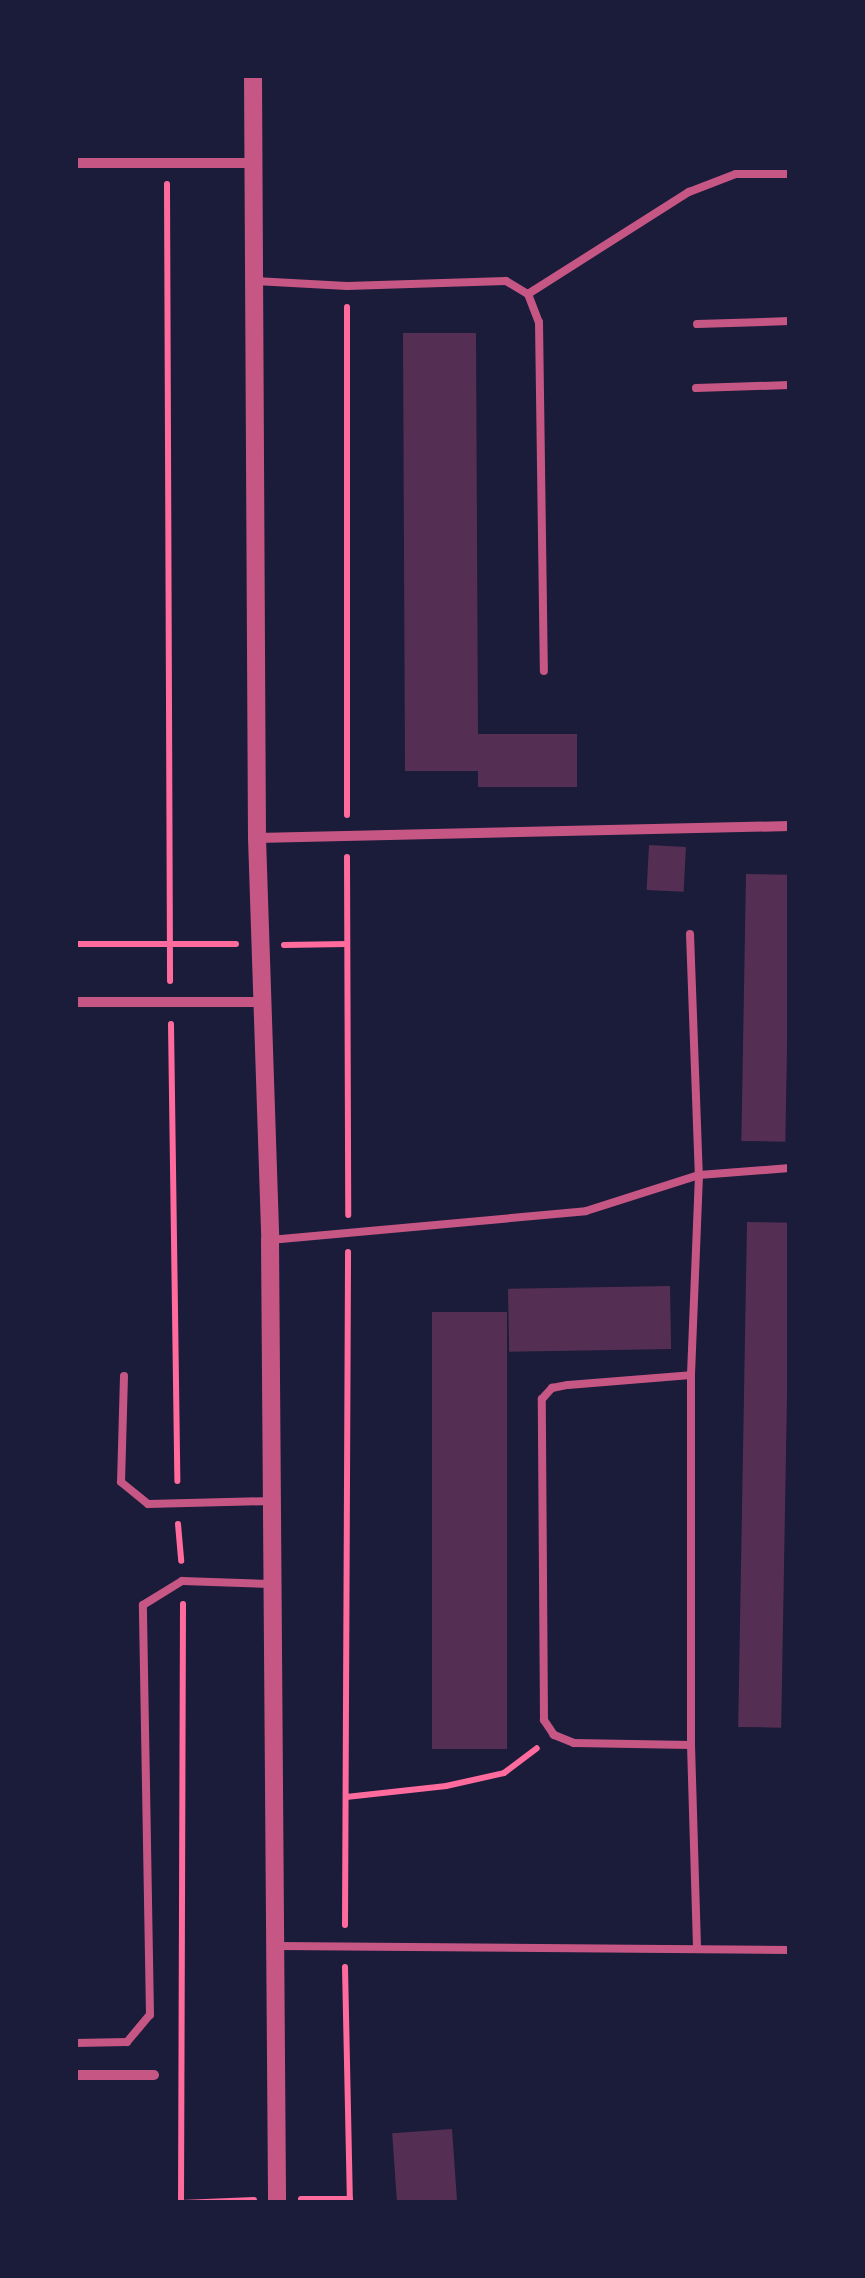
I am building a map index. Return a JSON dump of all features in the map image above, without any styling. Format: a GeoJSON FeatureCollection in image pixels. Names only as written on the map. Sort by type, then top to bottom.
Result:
{"type":"FeatureCollection","features":[{"type":"Feature","properties":{"kind":"street"},"geometry":{"type":"LineString","coordinates":[[253,75],[256,838],[270,1240],[277,2201]]}},
{"type":"Feature","properties":{"kind":"street"},"geometry":{"type":"LineString","coordinates":[[75,163],[253,163]]}},
{"type":"Feature","properties":{"kind":"street"},"geometry":{"type":"LineString","coordinates":[[256,838],[790,826]]}},
{"type":"Feature","properties":{"kind":"street"},"geometry":{"type":"LineString","coordinates":[[75,1002],[262,1002]]}},
{"type":"Feature","properties":{"kind":"street"},"geometry":{"type":"LineString","coordinates":[[75,2075],[154,2075]]}},
{"type":"Feature","properties":{"kind":"lane"},"geometry":{"type":"LineString","coordinates":[[528,294],[689,192],[736,174],[790,174]]}},
{"type":"Feature","properties":{"kind":"lane"},"geometry":{"type":"LineString","coordinates":[[251,281],[347,286],[506,282],[528,294],[539,322],[544,671]]}},
{"type":"Feature","properties":{"kind":"lane"},"geometry":{"type":"LineString","coordinates":[[697,324],[790,322]]}},
{"type":"Feature","properties":{"kind":"lane"},"geometry":{"type":"LineString","coordinates":[[696,388],[790,385]]}},
{"type":"Feature","properties":{"kind":"lane"},"geometry":{"type":"LineString","coordinates":[[690,934],[699,1175],[691,1375],[691,1745],[697,1948]]}},
{"type":"Feature","properties":{"kind":"lane"},"geometry":{"type":"LineString","coordinates":[[270,1240],[586,1211],[699,1175],[790,1168]]}},
{"type":"Feature","properties":{"kind":"lane"},"geometry":{"type":"LineString","coordinates":[[691,1375],[568,1385],[552,1388],[542,1399],[544,1720],[554,1735],[574,1743],[691,1745]]}},
{"type":"Feature","properties":{"kind":"lane"},"geometry":{"type":"LineString","coordinates":[[124,1376],[122,1482],[148,1504],[271,1501]]}},
{"type":"Feature","properties":{"kind":"lane"},"geometry":{"type":"LineString","coordinates":[[75,2043],[127,2042],[150,2015],[143,1605],[182,1581],[271,1584]]}},
{"type":"Feature","properties":{"kind":"lane"},"geometry":{"type":"LineString","coordinates":[[273,1946],[790,1950]]}},
{"type":"Feature","properties":{"kind":"path"},"geometry":{"type":"LineString","coordinates":[[168,163],[170,1002],[177,1501],[182,1581],[181,2203],[350,2199]]}},
{"type":"Feature","properties":{"kind":"path"},"geometry":{"type":"LineString","coordinates":[[75,944],[170,944]]}},
{"type":"Feature","properties":{"kind":"path"},"geometry":{"type":"LineString","coordinates":[[346,1797],[446,1786],[504,1773],[554,1735]]}},
{"type":"Feature","properties":{"kind":"building"},"geometry":{"type":"Polygon","coordinates":[[[403,333],[476,333],[478,734],[577,734],[577,787],[478,787],[478,771],[405,771],[403,333]]]}},
{"type":"Feature","properties":{"kind":"building"},"geometry":{"type":"Polygon","coordinates":[[[649,845],[686,847],[684,892],[647,890],[649,845]]]}},
{"type":"Feature","properties":{"kind":"building"},"geometry":{"type":"Polygon","coordinates":[[[746,874],[790,875],[785,1142],[741,1141],[746,874]]]}},
{"type":"Feature","properties":{"kind":"building"},"geometry":{"type":"Polygon","coordinates":[[[747,1222],[790,1223],[781,1728],[738,1727],[747,1222]]]}},
{"type":"Feature","properties":{"kind":"building"},"geometry":{"type":"Polygon","coordinates":[[[670,1286],[671,1349],[509,1352],[508,1289],[670,1286]]]}},
{"type":"Feature","properties":{"kind":"building"},"geometry":{"type":"Polygon","coordinates":[[[432,1312],[507,1312],[507,1749],[432,1749],[432,1312]]]}},
{"type":"Feature","properties":{"kind":"building"},"geometry":{"type":"Polygon","coordinates":[[[452,2129],[457,2203],[397,2203],[392,2133],[452,2129]]]}}]}
